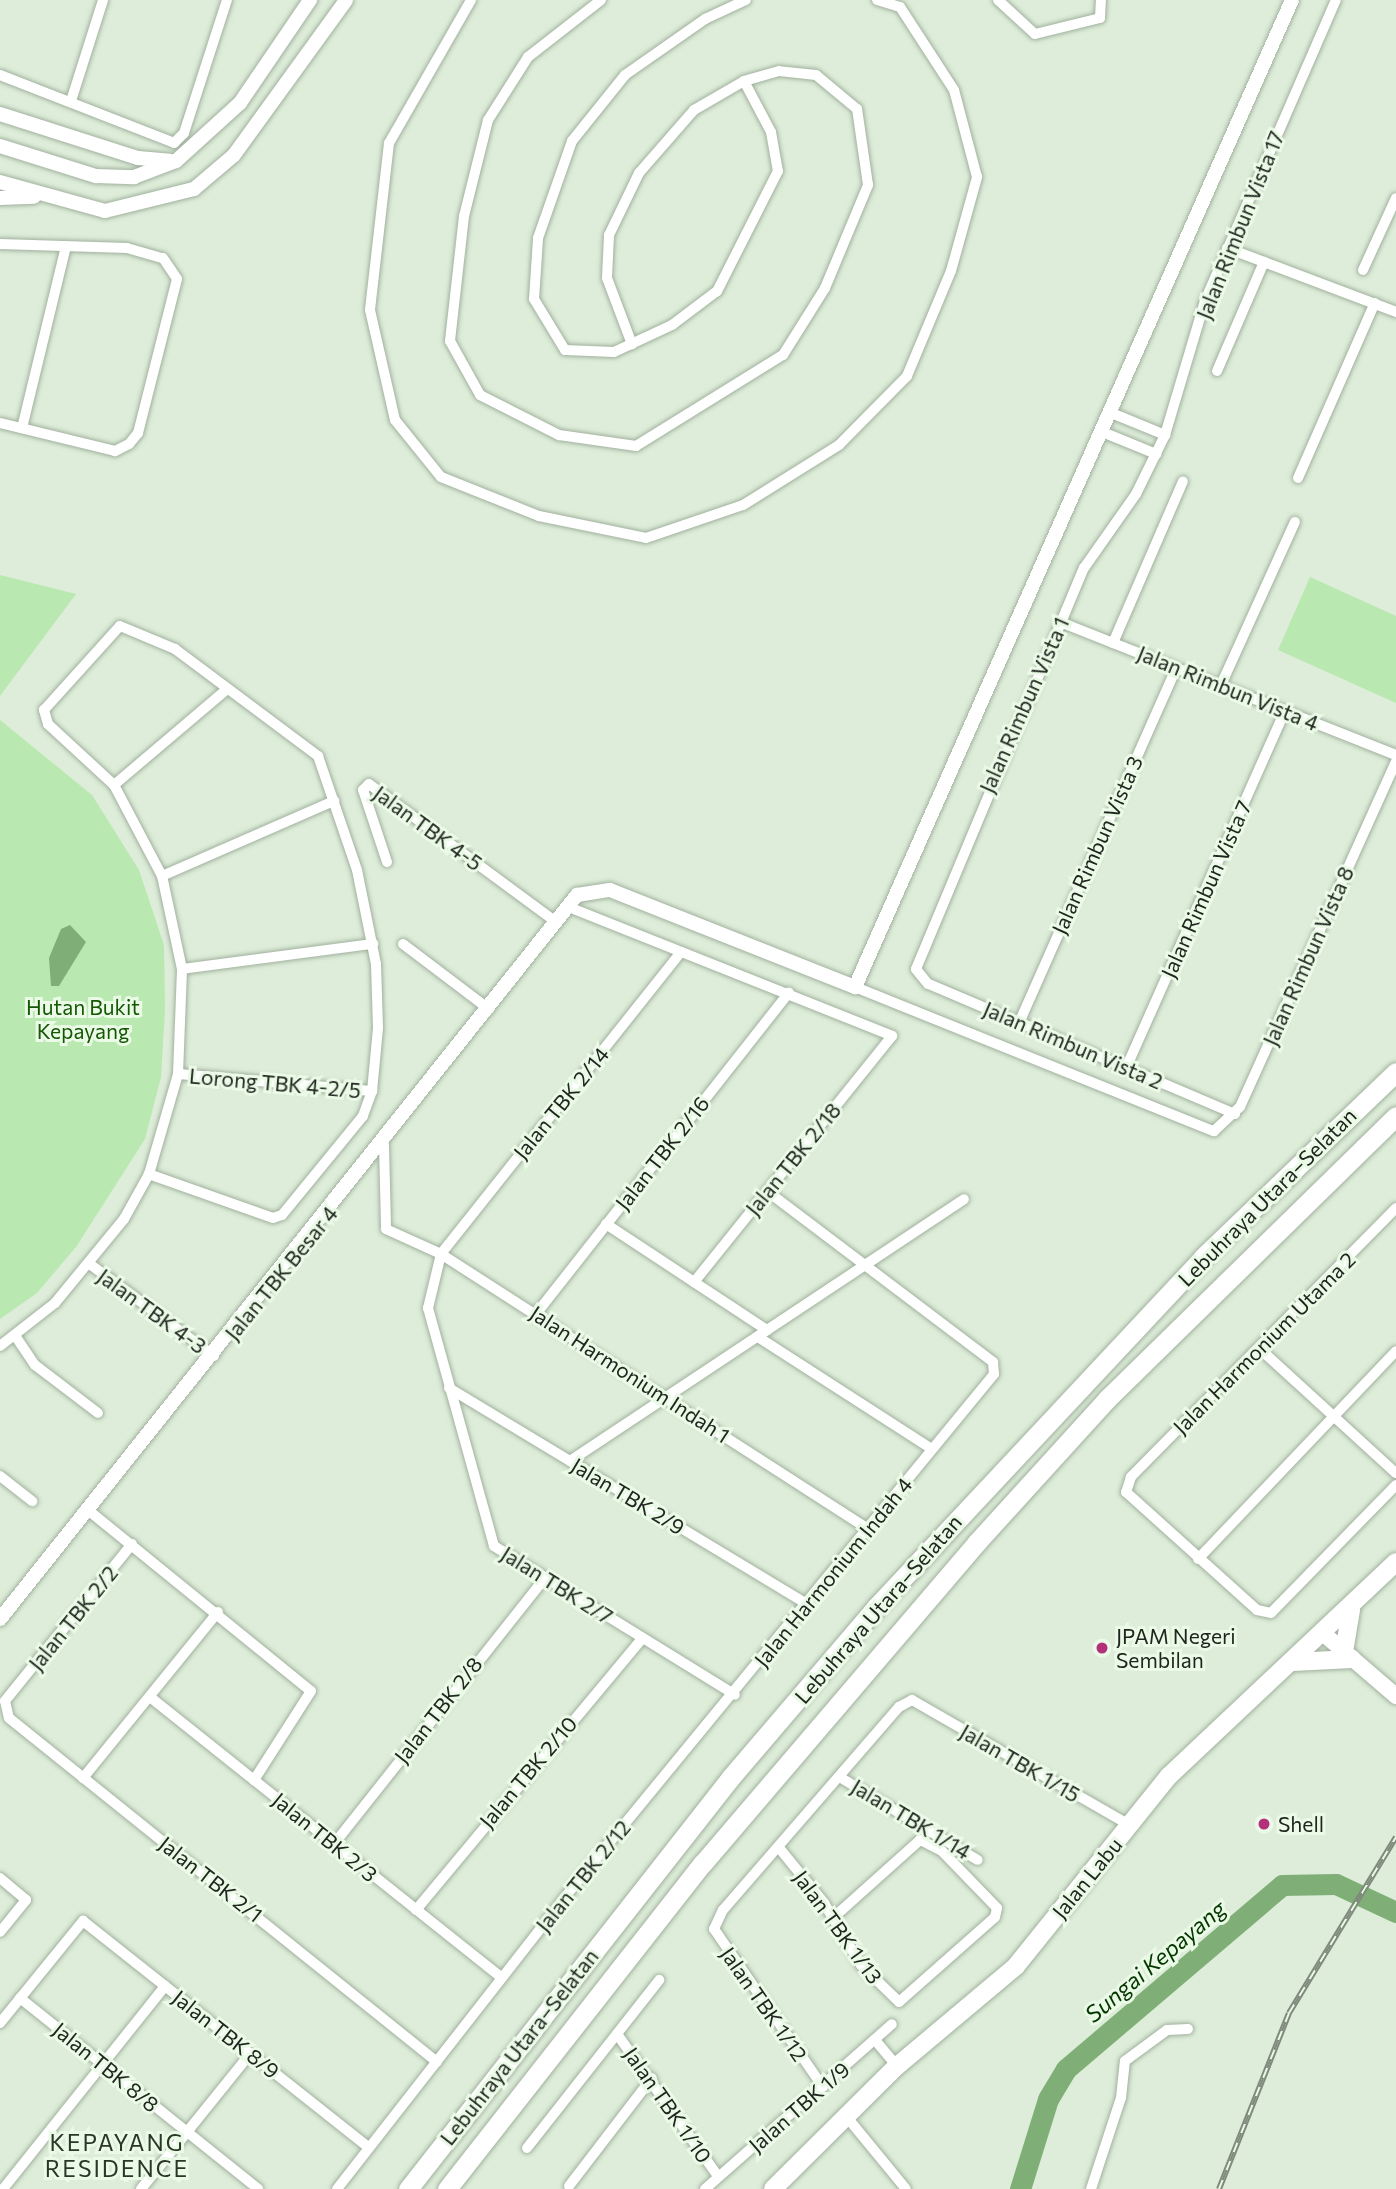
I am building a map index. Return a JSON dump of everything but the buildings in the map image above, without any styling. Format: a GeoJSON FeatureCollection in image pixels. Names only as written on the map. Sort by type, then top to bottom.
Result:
{"type":"FeatureCollection","features":[{"type":"Feature","properties":{"kind":"highway","name":"Lebuhraya Utara–Selatan"},"geometry":{"type":"LineString","coordinates":[[408,2189],[731,1777],[876,1607],[1194,1267],[1396,1072]]}},
{"type":"Feature","properties":{"kind":"highway","name":"Lebuhraya Utara–Selatan"},"geometry":{"type":"LineString","coordinates":[[447,2189],[703,1863],[958,1563],[1107,1399],[1396,1116]]}},
{"type":"Feature","properties":{"kind":"main road","name":"Jalan Labu"},"geometry":{"type":"LineString","coordinates":[[773,2189],[897,2066],[1016,1966],[1129,1825],[1223,1722],[1325,1635],[1396,1562]]}},
{"type":"Feature","properties":{"kind":"main road"},"geometry":{"type":"LineString","coordinates":[[1348,1655],[1351,1609]]}},
{"type":"Feature","properties":{"kind":"main road"},"geometry":{"type":"LineString","coordinates":[[1325,1635],[1396,1696]]}},
{"type":"Feature","properties":{"kind":"main road"},"geometry":{"type":"LineString","coordinates":[[1292,1663],[1348,1655]]}},
{"type":"Feature","properties":{"kind":"street"},"geometry":{"type":"LineString","coordinates":[[71,101],[103,0]]}},
{"type":"Feature","properties":{"kind":"street"},"geometry":{"type":"LineString","coordinates":[[0,75],[174,143],[184,133],[227,0]]}},
{"type":"Feature","properties":{"kind":"street"},"geometry":{"type":"LineString","coordinates":[[0,146],[96,176],[134,177],[176,161],[240,103],[310,0]]}},
{"type":"Feature","properties":{"kind":"street"},"geometry":{"type":"LineString","coordinates":[[0,182],[105,211],[194,189],[234,156],[346,0]]}},
{"type":"Feature","properties":{"kind":"street"},"geometry":{"type":"LineString","coordinates":[[471,0],[389,143],[370,310],[395,420],[441,477],[539,516],[646,538],[743,505],[839,445],[907,376],[951,271],[977,177],[954,90],[900,7],[877,0]]}},
{"type":"Feature","properties":{"kind":"street"},"geometry":{"type":"LineString","coordinates":[[601,0],[528,57],[488,120],[464,216],[450,341],[481,395],[559,435],[636,446],[783,355],[825,288],[868,185],[857,109],[816,75],[779,71],[744,80],[694,110],[639,173],[609,235],[607,278],[632,344]]}},
{"type":"Feature","properties":{"kind":"street"},"geometry":{"type":"LineString","coordinates":[[744,80],[771,132],[778,171],[717,291],[672,325],[614,352],[565,350],[534,299],[538,238],[572,141],[625,75],[705,19],[746,0]]}},
{"type":"Feature","properties":{"kind":"street"},"geometry":{"type":"LineString","coordinates":[[998,0],[1035,34],[1100,18],[1101,0]]}},
{"type":"Feature","properties":{"kind":"street"},"geometry":{"type":"LineString","coordinates":[[855,987],[1292,0]]}},
{"type":"Feature","properties":{"kind":"street","name":"Jalan Rimbun Vista 17"},"geometry":{"type":"LineString","coordinates":[[1156,454],[1165,435],[1227,248],[1336,0]]}},
{"type":"Feature","properties":{"kind":"street"},"geometry":{"type":"LineString","coordinates":[[0,114],[138,158],[176,161]]}},
{"type":"Feature","properties":{"kind":"street"},"geometry":{"type":"LineString","coordinates":[[0,198],[53,197]]}},
{"type":"Feature","properties":{"kind":"street"},"geometry":{"type":"LineString","coordinates":[[1363,270],[1396,198]]}},
{"type":"Feature","properties":{"kind":"street"},"geometry":{"type":"LineString","coordinates":[[0,244],[127,248],[163,258],[172,265],[176,293],[138,433],[128,444],[115,451],[0,422]]}},
{"type":"Feature","properties":{"kind":"street"},"geometry":{"type":"LineString","coordinates":[[22,428],[66,246]]}},
{"type":"Feature","properties":{"kind":"street"},"geometry":{"type":"LineString","coordinates":[[1227,248],[1396,312]]}},
{"type":"Feature","properties":{"kind":"street"},"geometry":{"type":"LineString","coordinates":[[1217,371],[1265,262]]}},
{"type":"Feature","properties":{"kind":"street"},"geometry":{"type":"LineString","coordinates":[[1298,478],[1375,303]]}},
{"type":"Feature","properties":{"kind":"street"},"geometry":{"type":"LineString","coordinates":[[1109,412],[1165,435]]}},
{"type":"Feature","properties":{"kind":"street"},"geometry":{"type":"LineString","coordinates":[[1100,431],[1156,454]]}},
{"type":"Feature","properties":{"kind":"street","name":"Jalan Rimbun Vista 1"},"geometry":{"type":"LineString","coordinates":[[916,969],[1084,568],[1156,454]]}},
{"type":"Feature","properties":{"kind":"street"},"geometry":{"type":"LineString","coordinates":[[1114,643],[1184,481]]}},
{"type":"Feature","properties":{"kind":"street"},"geometry":{"type":"LineString","coordinates":[[1220,685],[1295,522]]}},
{"type":"Feature","properties":{"kind":"street","name":"Jalan Rimbun Vista 4"},"geometry":{"type":"LineString","coordinates":[[1060,622],[1396,755]]}},
{"type":"Feature","properties":{"kind":"street"},"geometry":{"type":"LineString","coordinates":[[0,1346],[16,1336],[91,1265],[149,1174],[178,1074],[182,969],[162,876],[114,785],[48,724],[44,710],[120,626],[159,639],[226,690],[295,733],[318,755],[334,801],[373,944],[378,1028],[372,1091],[363,1116],[282,1215],[273,1218],[149,1174]]}},
{"type":"Feature","properties":{"kind":"street","name":"Jalan Rimbun Vista 3"},"geometry":{"type":"LineString","coordinates":[[1019,1023],[1176,668]]}},
{"type":"Feature","properties":{"kind":"street"},"geometry":{"type":"LineString","coordinates":[[114,785],[226,690]]}},
{"type":"Feature","properties":{"kind":"street","name":"Jalan Rimbun Vista 7"},"geometry":{"type":"LineString","coordinates":[[1126,1068],[1285,711]]}},
{"type":"Feature","properties":{"kind":"street","name":"Jalan Rimbun Vista 8"},"geometry":{"type":"LineString","coordinates":[[1235,1114],[1396,761]]}},
{"type":"Feature","properties":{"kind":"street","name":"Jalan TBK 4-5"},"geometry":{"type":"LineString","coordinates":[[387,862],[363,790],[369,784],[556,922]]}},
{"type":"Feature","properties":{"kind":"street"},"geometry":{"type":"LineString","coordinates":[[162,876],[334,801]]}},
{"type":"Feature","properties":{"kind":"street"},"geometry":{"type":"LineString","coordinates":[[789,993],[566,906],[577,895],[610,890],[855,987],[1201,1130],[1214,1131],[1235,1114]]}},
{"type":"Feature","properties":{"kind":"street","name":"Jalan TBK Besar 4"},"geometry":{"type":"LineString","coordinates":[[0,1619],[384,1145],[566,906]]}},
{"type":"Feature","properties":{"kind":"street"},"geometry":{"type":"LineString","coordinates":[[403,943],[489,1009]]}},
{"type":"Feature","properties":{"kind":"street"},"geometry":{"type":"LineString","coordinates":[[182,969],[373,944]]}},
{"type":"Feature","properties":{"kind":"street","name":"Jalan TBK 2/14"},"geometry":{"type":"LineString","coordinates":[[441,1254],[681,951]]}},
{"type":"Feature","properties":{"kind":"street","name":"Jalan Rimbun Vista 2"},"geometry":{"type":"LineString","coordinates":[[916,969],[928,984],[1235,1114]]}},
{"type":"Feature","properties":{"kind":"street","name":"Jalan TBK 2/18"},"geometry":{"type":"LineString","coordinates":[[694,1282],[892,1036],[789,993]]}},
{"type":"Feature","properties":{"kind":"street","name":"Jalan TBK 2/16"},"geometry":{"type":"LineString","coordinates":[[536,1314],[789,993]]}},
{"type":"Feature","properties":{"kind":"street","name":"Lorong TBK 4-2/5"},"geometry":{"type":"LineString","coordinates":[[178,1074],[372,1091]]}},
{"type":"Feature","properties":{"kind":"street","name":"Jalan Harmonium Indah 1"},"geometry":{"type":"LineString","coordinates":[[384,1145],[386,1229],[441,1254],[669,1397],[867,1529]]}},
{"type":"Feature","properties":{"kind":"street"},"geometry":{"type":"LineString","coordinates":[[767,1191],[864,1265]]}},
{"type":"Feature","properties":{"kind":"street"},"geometry":{"type":"LineString","coordinates":[[570,1461],[964,1199]]}},
{"type":"Feature","properties":{"kind":"street","name":"Jalan Harmonium Utama 2"},"geometry":{"type":"LineString","coordinates":[[1198,1559],[1128,1500],[1131,1477],[1395,1211]]}},
{"type":"Feature","properties":{"kind":"street"},"geometry":{"type":"LineString","coordinates":[[606,1224],[694,1282],[762,1334],[932,1449]]}},
{"type":"Feature","properties":{"kind":"street","name":"Jalan TBK 2/7"},"geometry":{"type":"LineString","coordinates":[[441,1254],[428,1308],[487,1536],[545,1578],[735,1695]]}},
{"type":"Feature","properties":{"kind":"street","name":"Jalan TBK 4-3"},"geometry":{"type":"LineString","coordinates":[[91,1265],[214,1356]]}},
{"type":"Feature","properties":{"kind":"street","name":"Jalan Harmonium Indah 4"},"geometry":{"type":"LineString","coordinates":[[735,1695],[991,1377],[993,1362],[864,1265]]}},
{"type":"Feature","properties":{"kind":"street"},"geometry":{"type":"LineString","coordinates":[[16,1336],[35,1365],[98,1413]]}},
{"type":"Feature","properties":{"kind":"street"},"geometry":{"type":"LineString","coordinates":[[1260,1349],[1396,1473]]}},
{"type":"Feature","properties":{"kind":"street"},"geometry":{"type":"LineString","coordinates":[[1396,1351],[1198,1559],[1257,1610],[1277,1610],[1396,1485]]}},
{"type":"Feature","properties":{"kind":"street","name":"Jalan TBK 2/9"},"geometry":{"type":"LineString","coordinates":[[449,1388],[807,1604]]}},
{"type":"Feature","properties":{"kind":"street"},"geometry":{"type":"LineString","coordinates":[[0,1476],[32,1502]]}},
{"type":"Feature","properties":{"kind":"street"},"geometry":{"type":"LineString","coordinates":[[88,1510],[218,1612],[311,1692],[254,1780]]}},
{"type":"Feature","properties":{"kind":"street","name":"Jalan TBK 2/2"},"geometry":{"type":"LineString","coordinates":[[83,1778],[9,1718],[5,1701],[132,1544]]}},
{"type":"Feature","properties":{"kind":"street","name":"Jalan TBK 2/8"},"geometry":{"type":"LineString","coordinates":[[334,1844],[454,1688],[545,1578]]}},
{"type":"Feature","properties":{"kind":"street"},"geometry":{"type":"LineString","coordinates":[[83,1778],[218,1612]]}},
{"type":"Feature","properties":{"kind":"street","name":"Jalan TBK 2/10"},"geometry":{"type":"LineString","coordinates":[[416,1910],[498,1805],[643,1638]]}},
{"type":"Feature","properties":{"kind":"street","name":"Jalan TBK 2/12"},"geometry":{"type":"LineString","coordinates":[[437,2062],[575,1884],[735,1695]]}},
{"type":"Feature","properties":{"kind":"street","name":"Jalan TBK 2/3"},"geometry":{"type":"LineString","coordinates":[[150,1697],[501,1977]]}},
{"type":"Feature","properties":{"kind":"street","name":"Jalan TBK 1/15"},"geometry":{"type":"LineString","coordinates":[[843,1779],[899,1707],[912,1700],[1129,1825]]}},
{"type":"Feature","properties":{"kind":"street","name":"Jalan TBK 2/1"},"geometry":{"type":"LineString","coordinates":[[83,1778],[437,2062]]}},
{"type":"Feature","properties":{"kind":"street"},"geometry":{"type":"LineString","coordinates":[[780,1849],[843,1779]]}},
{"type":"Feature","properties":{"kind":"street","name":"Jalan TBK 1/14"},"geometry":{"type":"LineString","coordinates":[[843,1779],[978,1860]]}},
{"type":"Feature","properties":{"kind":"street","name":"Jalan TBK 1/13"},"geometry":{"type":"LineString","coordinates":[[780,1849],[834,1917],[861,1965],[899,2002],[997,1912],[996,1904],[942,1851],[918,1841],[834,1917]]}},
{"type":"Feature","properties":{"kind":"street","name":"Jalan TBK 1/12"},"geometry":{"type":"LineString","coordinates":[[780,1849],[746,1886],[714,1928],[823,2087]]}},
{"type":"Feature","properties":{"kind":"street"},"geometry":{"type":"LineString","coordinates":[[0,1878],[26,1900],[0,1931]]}},
{"type":"Feature","properties":{"kind":"street","name":"Jalan TBK 8/9"},"geometry":{"type":"LineString","coordinates":[[20,1998],[83,1921],[369,2148]]}},
{"type":"Feature","properties":{"kind":"street","name":"Jalan TBK 1/10"},"geometry":{"type":"LineString","coordinates":[[527,2148],[659,1980]]}},
{"type":"Feature","properties":{"kind":"street"},"geometry":{"type":"LineString","coordinates":[[4,2189],[165,1986]]}},
{"type":"Feature","properties":{"kind":"street"},"geometry":{"type":"LineString","coordinates":[[0,2023],[20,1998]]}},
{"type":"Feature","properties":{"kind":"street","name":"Jalan TBK 8/8"},"geometry":{"type":"LineString","coordinates":[[20,1998],[258,2189]]}},
{"type":"Feature","properties":{"kind":"street","name":"Jalan TBK 1/9"},"geometry":{"type":"LineString","coordinates":[[705,2189],[892,2024]]}},
{"type":"Feature","properties":{"kind":"street"},"geometry":{"type":"LineString","coordinates":[[1091,2189],[1121,2098],[1125,2061],[1167,2030],[1188,2029]]}},
{"type":"Feature","properties":{"kind":"street","name":"Jalan TBK 1/10"},"geometry":{"type":"LineString","coordinates":[[617,2034],[652,2078],[718,2176]]}},
{"type":"Feature","properties":{"kind":"street"},"geometry":{"type":"LineString","coordinates":[[874,2040],[897,2066]]}},
{"type":"Feature","properties":{"kind":"street"},"geometry":{"type":"LineString","coordinates":[[141,2189],[250,2054]]}},
{"type":"Feature","properties":{"kind":"street"},"geometry":{"type":"LineString","coordinates":[[337,2189],[437,2062]]}},
{"type":"Feature","properties":{"kind":"street"},"geometry":{"type":"LineString","coordinates":[[569,2186],[652,2078]]}},
{"type":"Feature","properties":{"kind":"street"},"geometry":{"type":"LineString","coordinates":[[846,2116],[906,2189]]}},
{"type":"Feature","properties":{"kind":"green space"},"geometry":{"type":"Polygon","coordinates":[[[0,575],[76,594],[0,696],[0,575]]]}},
{"type":"Feature","properties":{"kind":"green space"},"geometry":{"type":"Polygon","coordinates":[[[1310,577],[1396,616],[1396,703],[1278,650],[1310,577]]]}},
{"type":"Feature","properties":{"kind":"green space","name":"Hutan Bukit Kepayang"},"geometry":{"type":"Polygon","coordinates":[[[0,720],[92,795],[139,870],[164,945],[165,1010],[161,1077],[145,1139],[76,1247],[37,1293],[0,1319],[0,720]]]}},
{"type":"Feature","properties":{"kind":"shaded area"},"geometry":{"type":"Polygon","coordinates":[[[70,925],[86,942],[59,986],[51,986],[49,958],[61,929],[70,925]]]}},
{"type":"Feature","properties":{"kind":"waterway","name":"Sungai Kepayang"},"geometry":{"type":"LineString","coordinates":[[1020,2189],[1048,2099],[1066,2069],[1282,1885],[1336,1884],[1396,1912]]}},
{"type":"Feature","properties":{"kind":"railway"},"geometry":{"type":"LineString","coordinates":[[1219,2189],[1289,2013],[1396,1837]]}},
{"type":"Feature","properties":{"kind":"place","name":"JPAM Negeri Sembilan"},"geometry":{"type":"Point","coordinates":[1102,1648]}},
{"type":"Feature","properties":{"kind":"place","name":"Shell"},"geometry":{"type":"Point","coordinates":[1264,1824]}},
{"type":"Feature","properties":{"kind":"district","name":"KEPAYANG RESIDENCE"},"geometry":{"type":"Point","coordinates":[117,2155]}}]}
